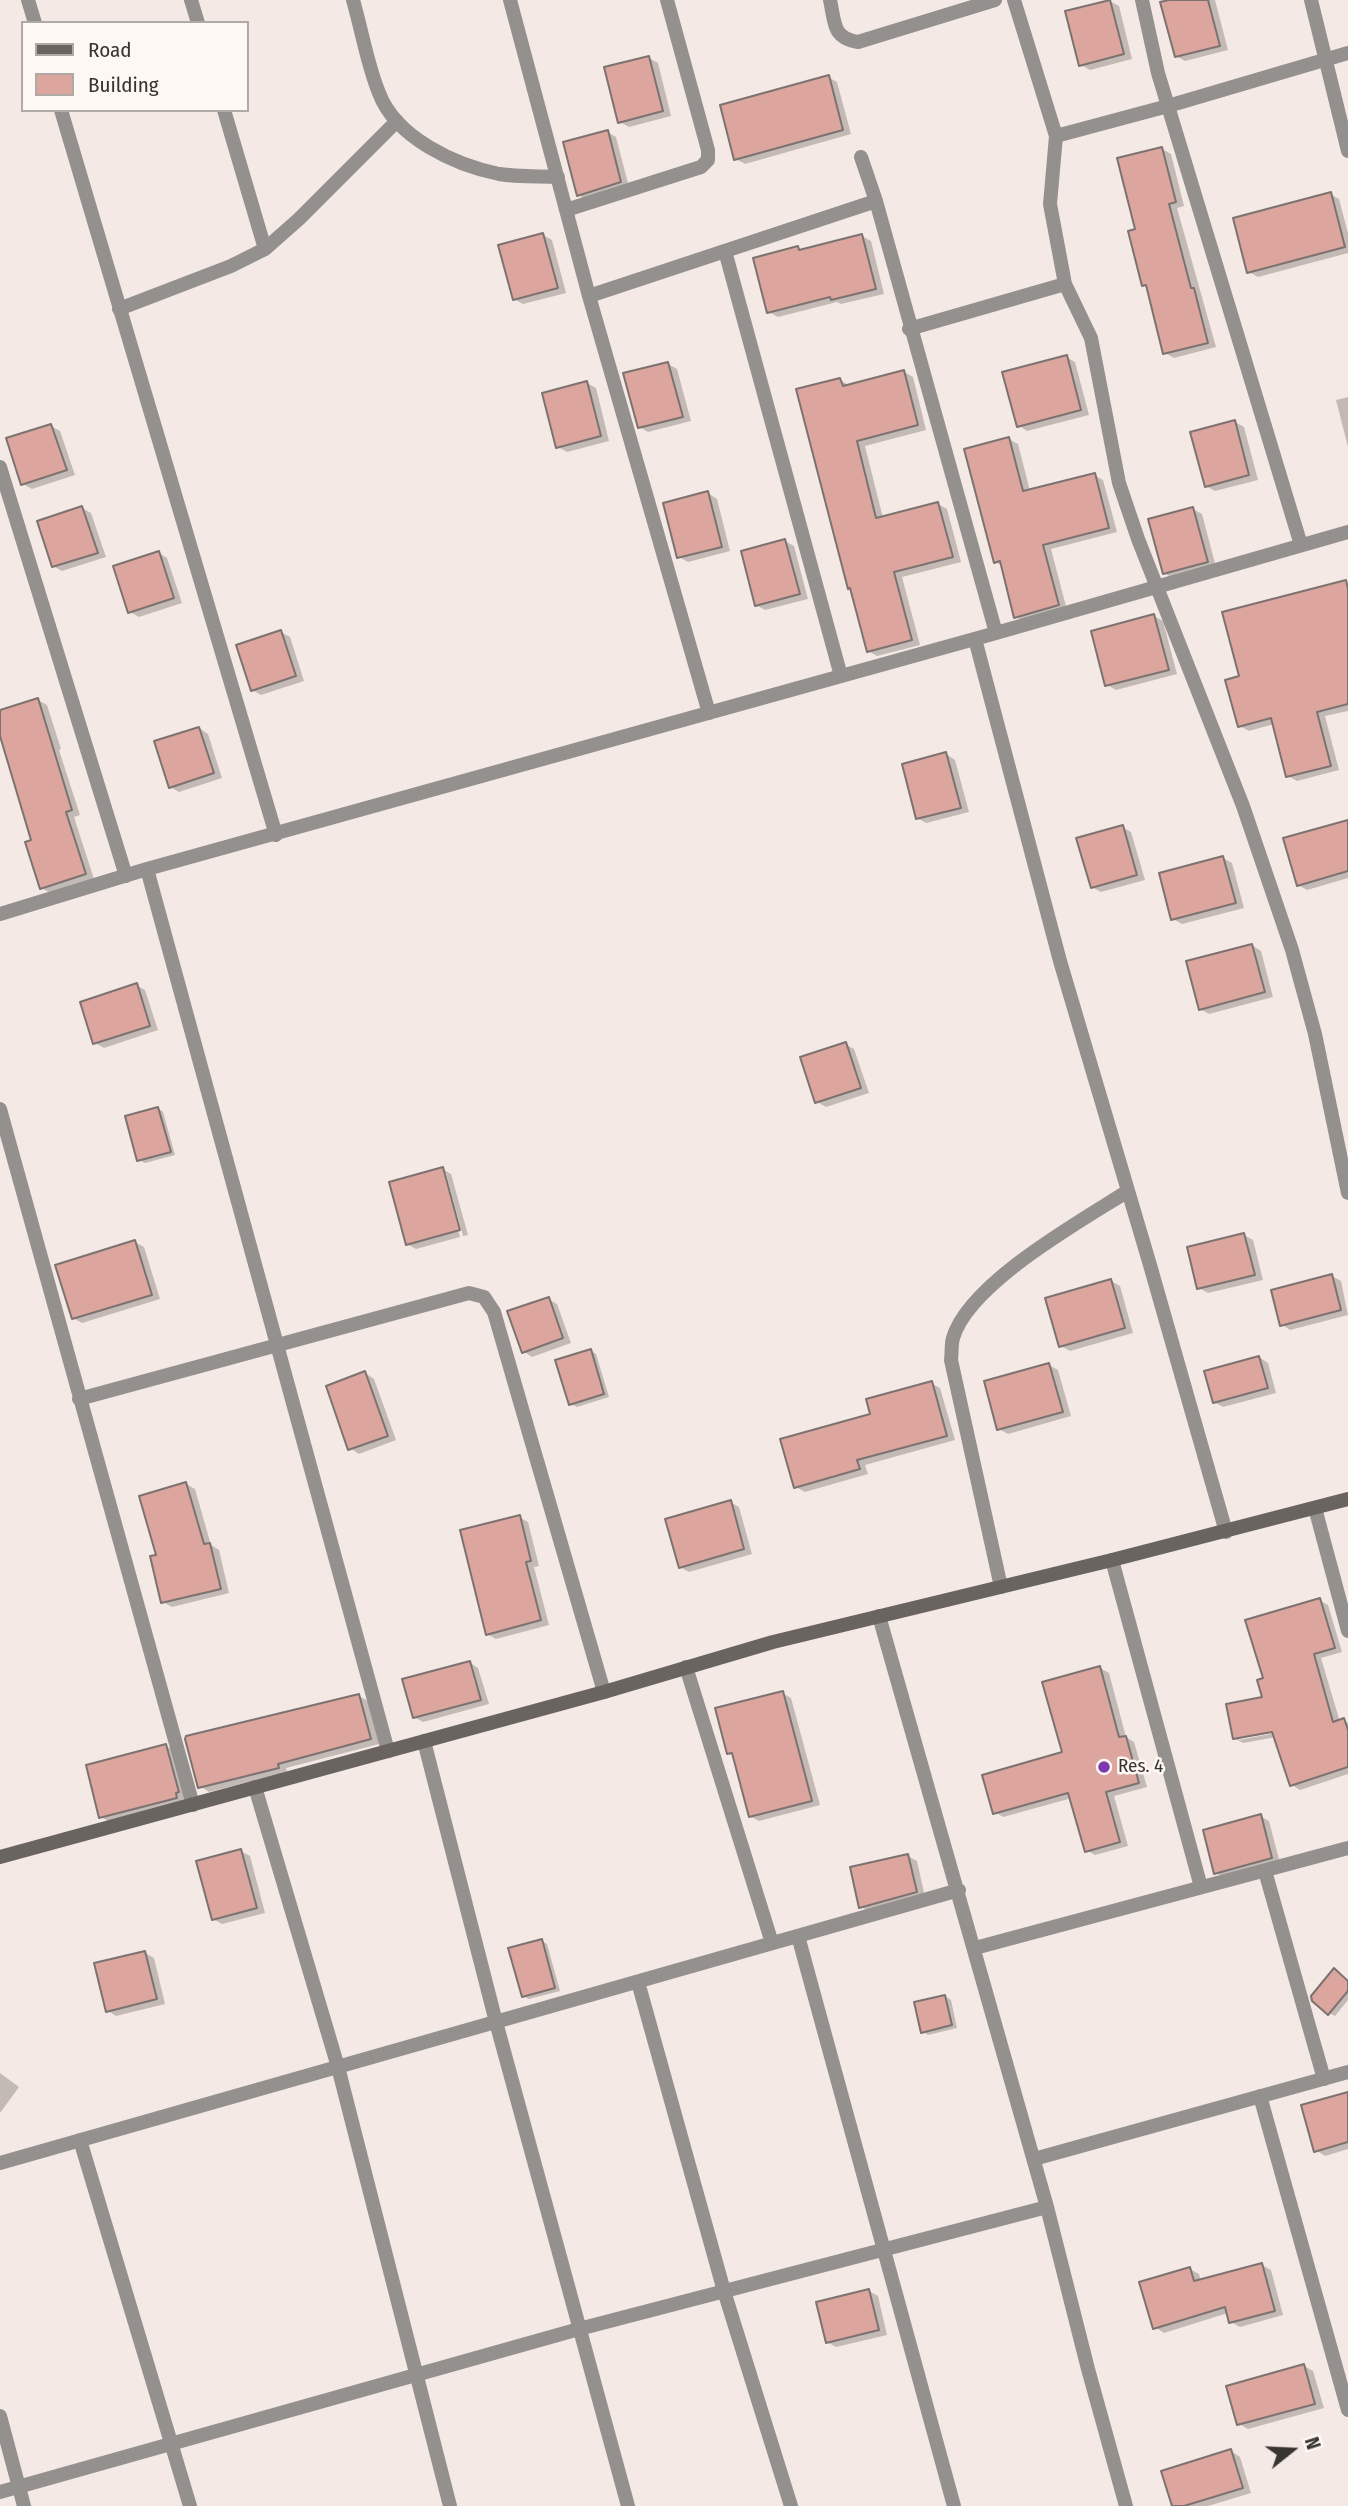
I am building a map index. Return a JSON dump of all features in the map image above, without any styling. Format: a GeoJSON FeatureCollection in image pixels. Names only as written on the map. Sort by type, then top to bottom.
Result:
{"type":"FeatureCollection","features":[{"type":"Feature","properties":{"kind":"main road"},"geometry":{"type":"LineString","coordinates":[[0,1857],[604,1692],[773,1642],[1226,1532],[1348,1499]]}},
{"type":"Feature","properties":{"kind":"street"},"geometry":{"type":"LineString","coordinates":[[29,0],[34,21]]}},
{"type":"Feature","properties":{"kind":"street"},"geometry":{"type":"LineString","coordinates":[[191,0],[197,21]]}},
{"type":"Feature","properties":{"kind":"street"},"geometry":{"type":"LineString","coordinates":[[353,0],[379,95],[397,121],[421,144],[449,158],[499,174],[558,177]]}},
{"type":"Feature","properties":{"kind":"street"},"geometry":{"type":"LineString","coordinates":[[510,0],[589,296],[709,713]]}},
{"type":"Feature","properties":{"kind":"street"},"geometry":{"type":"LineString","coordinates":[[566,210],[701,167],[708,160],[708,150],[667,0]]}},
{"type":"Feature","properties":{"kind":"street"},"geometry":{"type":"LineString","coordinates":[[830,0],[838,33],[846,40],[858,41],[995,0]]}},
{"type":"Feature","properties":{"kind":"street"},"geometry":{"type":"LineString","coordinates":[[1014,0],[1056,136],[1050,204],[1065,284],[1091,338],[1119,483],[1243,806],[1292,950],[1315,1034],[1348,1193]]}},
{"type":"Feature","properties":{"kind":"street"},"geometry":{"type":"LineString","coordinates":[[1142,0],[1158,73],[1301,545]]}},
{"type":"Feature","properties":{"kind":"street"},"geometry":{"type":"LineString","coordinates":[[1311,0],[1348,151]]}},
{"type":"Feature","properties":{"kind":"street"},"geometry":{"type":"LineString","coordinates":[[1056,136],[1168,106],[1348,52]]}},
{"type":"Feature","properties":{"kind":"street"},"geometry":{"type":"LineString","coordinates":[[62,112],[276,835]]}},
{"type":"Feature","properties":{"kind":"street"},"geometry":{"type":"LineString","coordinates":[[224,112],[265,249]]}},
{"type":"Feature","properties":{"kind":"street"},"geometry":{"type":"LineString","coordinates":[[119,309],[231,266],[265,249],[299,219],[397,121]]}},
{"type":"Feature","properties":{"kind":"street"},"geometry":{"type":"LineString","coordinates":[[860,157],[876,201],[909,329],[996,633]]}},
{"type":"Feature","properties":{"kind":"street"},"geometry":{"type":"LineString","coordinates":[[589,296],[876,201]]}},
{"type":"Feature","properties":{"kind":"street"},"geometry":{"type":"LineString","coordinates":[[726,251],[841,676]]}},
{"type":"Feature","properties":{"kind":"street"},"geometry":{"type":"LineString","coordinates":[[909,329],[1065,284]]}},
{"type":"Feature","properties":{"kind":"street"},"geometry":{"type":"LineString","coordinates":[[0,467],[126,876]]}},
{"type":"Feature","properties":{"kind":"street"},"geometry":{"type":"LineString","coordinates":[[0,914],[147,869],[975,639],[1348,532]]}},
{"type":"Feature","properties":{"kind":"street"},"geometry":{"type":"LineString","coordinates":[[975,639],[1060,961],[1226,1532]]}},
{"type":"Feature","properties":{"kind":"street"},"geometry":{"type":"LineString","coordinates":[[147,869],[388,1751]]}},
{"type":"Feature","properties":{"kind":"street"},"geometry":{"type":"LineString","coordinates":[[0,1109],[193,1805]]}},
{"type":"Feature","properties":{"kind":"street"},"geometry":{"type":"LineString","coordinates":[[1001,1587],[951,1360],[953,1338],[963,1318],[989,1287],[1031,1252],[1128,1191]]}},
{"type":"Feature","properties":{"kind":"street"},"geometry":{"type":"LineString","coordinates":[[79,1399],[469,1293],[484,1297],[494,1312],[604,1692]]}},
{"type":"Feature","properties":{"kind":"street"},"geometry":{"type":"LineString","coordinates":[[1315,1508],[1348,1631]]}},
{"type":"Feature","properties":{"kind":"street"},"geometry":{"type":"LineString","coordinates":[[1112,1560],[1201,1887]]}},
{"type":"Feature","properties":{"kind":"street"},"geometry":{"type":"LineString","coordinates":[[879,1616],[1034,2159],[1087,2369],[1126,2506]]}},
{"type":"Feature","properties":{"kind":"street"},"geometry":{"type":"LineString","coordinates":[[686,1667],[772,1943]]}},
{"type":"Feature","properties":{"kind":"street"},"geometry":{"type":"LineString","coordinates":[[424,1741],[496,2022],[628,2506]]}},
{"type":"Feature","properties":{"kind":"street"},"geometry":{"type":"LineString","coordinates":[[255,1787],[338,2067],[450,2506]]}},
{"type":"Feature","properties":{"kind":"street"},"geometry":{"type":"LineString","coordinates":[[975,1948],[1348,1848]]}},
{"type":"Feature","properties":{"kind":"street"},"geometry":{"type":"LineString","coordinates":[[1265,1871],[1324,2079]]}},
{"type":"Feature","properties":{"kind":"street"},"geometry":{"type":"LineString","coordinates":[[0,2163],[959,1890]]}},
{"type":"Feature","properties":{"kind":"street"},"geometry":{"type":"LineString","coordinates":[[798,1936],[954,2506]]}},
{"type":"Feature","properties":{"kind":"street"},"geometry":{"type":"LineString","coordinates":[[638,1982],[724,2291],[791,2506]]}},
{"type":"Feature","properties":{"kind":"street"},"geometry":{"type":"LineString","coordinates":[[1034,2159],[1348,2072]]}},
{"type":"Feature","properties":{"kind":"street"},"geometry":{"type":"LineString","coordinates":[[1260,2096],[1348,2410]]}},
{"type":"Feature","properties":{"kind":"street"},"geometry":{"type":"LineString","coordinates":[[80,2140],[190,2506]]}},
{"type":"Feature","properties":{"kind":"street"},"geometry":{"type":"LineString","coordinates":[[0,2492],[579,2329],[1047,2207]]}},
{"type":"Feature","properties":{"kind":"street"},"geometry":{"type":"LineString","coordinates":[[0,2416],[24,2506]]}},
{"type":"Feature","properties":{"kind":"building"},"geometry":{"type":"Polygon","coordinates":[[[1110,0],[1124,54],[1079,66],[1065,11],[1110,0]]]}},
{"type":"Feature","properties":{"kind":"building"},"geometry":{"type":"Polygon","coordinates":[[[1208,0],[1220,46],[1175,57],[1160,2],[1208,0]]]}},
{"type":"Feature","properties":{"kind":"building"},"geometry":{"type":"Polygon","coordinates":[[[649,56],[663,111],[618,123],[604,67],[649,56]]]}},
{"type":"Feature","properties":{"kind":"building"},"geometry":{"type":"Polygon","coordinates":[[[829,75],[843,130],[734,160],[720,105],[829,75]]]}},
{"type":"Feature","properties":{"kind":"building"},"geometry":{"type":"Polygon","coordinates":[[[608,130],[621,182],[577,196],[563,142],[608,130]]]}},
{"type":"Feature","properties":{"kind":"building"},"geometry":{"type":"Polygon","coordinates":[[[1162,147],[1176,202],[1169,204],[1208,343],[1163,354],[1146,285],[1142,286],[1128,231],[1135,229],[1117,158],[1162,147]]]}},
{"type":"Feature","properties":{"kind":"building"},"geometry":{"type":"Polygon","coordinates":[[[1331,192],[1345,247],[1247,273],[1233,218],[1331,192]]]}},
{"type":"Feature","properties":{"kind":"building"},"geometry":{"type":"Polygon","coordinates":[[[543,233],[558,288],[513,300],[498,245],[543,233]]]}},
{"type":"Feature","properties":{"kind":"building"},"geometry":{"type":"Polygon","coordinates":[[[862,234],[876,289],[767,313],[753,258],[862,234]]]}},
{"type":"Feature","properties":{"kind":"building"},"geometry":{"type":"Polygon","coordinates":[[[1067,355],[1081,410],[1017,427],[1002,372],[1067,355]]]}},
{"type":"Feature","properties":{"kind":"building"},"geometry":{"type":"Polygon","coordinates":[[[668,362],[683,417],[638,428],[623,373],[668,362]]]}},
{"type":"Feature","properties":{"kind":"building"},"geometry":{"type":"Polygon","coordinates":[[[904,370],[918,425],[857,441],[876,518],[938,502],[953,557],[894,572],[912,640],[867,652],[796,389],[840,378],[843,386],[904,370]]]}},
{"type":"Feature","properties":{"kind":"building"},"geometry":{"type":"Polygon","coordinates":[[[587,381],[601,436],[556,448],[542,393],[587,381]]]}},
{"type":"Feature","properties":{"kind":"building"},"geometry":{"type":"Polygon","coordinates":[[[1235,420],[1249,475],[1205,487],[1190,432],[1235,420]]]}},
{"type":"Feature","properties":{"kind":"building"},"geometry":{"type":"Polygon","coordinates":[[[51,424],[67,470],[21,485],[6,438],[51,424]]]}},
{"type":"Feature","properties":{"kind":"building"},"geometry":{"type":"Polygon","coordinates":[[[1009,437],[1023,491],[1095,473],[1109,528],[1043,545],[1059,605],[1014,618],[1000,561],[994,563],[964,449],[1009,437]]]}},
{"type":"Feature","properties":{"kind":"building"},"geometry":{"type":"Polygon","coordinates":[[[708,491],[722,547],[677,558],[663,503],[708,491]]]}},
{"type":"Feature","properties":{"kind":"building"},"geometry":{"type":"Polygon","coordinates":[[[82,506],[98,553],[52,567],[37,521],[82,506]]]}},
{"type":"Feature","properties":{"kind":"building"},"geometry":{"type":"Polygon","coordinates":[[[1193,507],[1208,562],[1163,574],[1148,519],[1193,507]]]}},
{"type":"Feature","properties":{"kind":"building"},"geometry":{"type":"Polygon","coordinates":[[[785,539],[800,594],[755,606],[741,551],[785,539]]]}},
{"type":"Feature","properties":{"kind":"building"},"geometry":{"type":"Polygon","coordinates":[[[159,551],[174,598],[128,613],[113,566],[159,551]]]}},
{"type":"Feature","properties":{"kind":"building"},"geometry":{"type":"Polygon","coordinates":[[[1346,580],[1348,704],[1317,712],[1331,766],[1286,777],[1271,718],[1238,727],[1225,680],[1239,676],[1222,612],[1346,580]]]}},
{"type":"Feature","properties":{"kind":"building"},"geometry":{"type":"Polygon","coordinates":[[[1154,614],[1169,670],[1105,686],[1091,631],[1154,614]]]}},
{"type":"Feature","properties":{"kind":"building"},"geometry":{"type":"Polygon","coordinates":[[[281,630],[296,676],[251,691],[236,645],[281,630]]]}},
{"type":"Feature","properties":{"kind":"building"},"geometry":{"type":"Polygon","coordinates":[[[38,698],[72,810],[66,812],[86,874],[40,889],[25,842],[31,840],[0,736],[0,710],[38,698]]]}},
{"type":"Feature","properties":{"kind":"building"},"geometry":{"type":"Polygon","coordinates":[[[199,727],[214,773],[169,788],[154,741],[199,727]]]}},
{"type":"Feature","properties":{"kind":"building"},"geometry":{"type":"Polygon","coordinates":[[[946,752],[961,808],[916,819],[902,764],[946,752]]]}},
{"type":"Feature","properties":{"kind":"building"},"geometry":{"type":"Polygon","coordinates":[[[1348,820],[1348,871],[1297,886],[1283,838],[1348,820]]]}},
{"type":"Feature","properties":{"kind":"building"},"geometry":{"type":"Polygon","coordinates":[[[1123,825],[1137,875],[1091,888],[1076,838],[1123,825]]]}},
{"type":"Feature","properties":{"kind":"building"},"geometry":{"type":"Polygon","coordinates":[[[1223,856],[1236,903],[1171,920],[1159,873],[1223,856]]]}},
{"type":"Feature","properties":{"kind":"building"},"geometry":{"type":"Polygon","coordinates":[[[1252,944],[1265,992],[1199,1010],[1186,961],[1252,944]]]}},
{"type":"Feature","properties":{"kind":"building"},"geometry":{"type":"Polygon","coordinates":[[[137,983],[150,1026],[93,1044],[80,1002],[137,983]]]}},
{"type":"Feature","properties":{"kind":"building"},"geometry":{"type":"Polygon","coordinates":[[[846,1042],[861,1088],[815,1103],[800,1057],[846,1042]]]}},
{"type":"Feature","properties":{"kind":"building"},"geometry":{"type":"Polygon","coordinates":[[[158,1107],[171,1152],[137,1161],[125,1116],[158,1107]]]}},
{"type":"Feature","properties":{"kind":"building"},"geometry":{"type":"Polygon","coordinates":[[[443,1167],[460,1230],[406,1245],[389,1182],[443,1167]]]}},
{"type":"Feature","properties":{"kind":"building"},"geometry":{"type":"Polygon","coordinates":[[[1244,1233],[1255,1275],[1197,1289],[1187,1247],[1244,1233]]]}},
{"type":"Feature","properties":{"kind":"building"},"geometry":{"type":"Polygon","coordinates":[[[135,1240],[152,1295],[72,1319],[55,1265],[135,1240]]]}},
{"type":"Feature","properties":{"kind":"building"},"geometry":{"type":"Polygon","coordinates":[[[1332,1274],[1341,1310],[1280,1326],[1271,1290],[1332,1274]]]}},
{"type":"Feature","properties":{"kind":"building"},"geometry":{"type":"Polygon","coordinates":[[[1111,1279],[1125,1328],[1059,1347],[1045,1298],[1111,1279]]]}},
{"type":"Feature","properties":{"kind":"building"},"geometry":{"type":"Polygon","coordinates":[[[549,1297],[563,1338],[522,1353],[507,1311],[549,1297]]]}},
{"type":"Feature","properties":{"kind":"building"},"geometry":{"type":"Polygon","coordinates":[[[591,1349],[604,1394],[569,1405],[555,1360],[591,1349]]]}},
{"type":"Feature","properties":{"kind":"building"},"geometry":{"type":"Polygon","coordinates":[[[1259,1356],[1268,1388],[1213,1403],[1204,1371],[1259,1356]]]}},
{"type":"Feature","properties":{"kind":"building"},"geometry":{"type":"Polygon","coordinates":[[[1049,1363],[1063,1412],[997,1430],[984,1381],[1049,1363]]]}},
{"type":"Feature","properties":{"kind":"building"},"geometry":{"type":"Polygon","coordinates":[[[365,1371],[388,1436],[348,1450],[326,1386],[365,1371]]]}},
{"type":"Feature","properties":{"kind":"building"},"geometry":{"type":"Polygon","coordinates":[[[932,1381],[947,1436],[857,1460],[860,1469],[794,1488],[780,1439],[870,1414],[866,1399],[932,1381]]]}},
{"type":"Feature","properties":{"kind":"building"},"geometry":{"type":"Polygon","coordinates":[[[186,1482],[204,1544],[210,1543],[221,1589],[161,1603],[150,1556],[156,1555],[139,1496],[186,1482]]]}},
{"type":"Feature","properties":{"kind":"building"},"geometry":{"type":"Polygon","coordinates":[[[731,1500],[744,1549],[679,1568],[665,1519],[731,1500]]]}},
{"type":"Feature","properties":{"kind":"building"},"geometry":{"type":"Polygon","coordinates":[[[520,1515],[531,1561],[526,1562],[541,1620],[486,1635],[460,1530],[520,1515]]]}},
{"type":"Feature","properties":{"kind":"building"},"geometry":{"type":"Polygon","coordinates":[[[1320,1598],[1335,1648],[1314,1654],[1333,1722],[1344,1718],[1348,1730],[1348,1767],[1290,1786],[1272,1732],[1233,1739],[1226,1704],[1262,1697],[1257,1680],[1263,1678],[1245,1620],[1320,1598]]]}},
{"type":"Feature","properties":{"kind":"building"},"geometry":{"type":"Polygon","coordinates":[[[470,1661],[481,1700],[413,1718],[402,1679],[470,1661]]]}},
{"type":"Feature","properties":{"kind":"building"},"geometry":{"type":"Polygon","coordinates":[[[1100,1666],[1119,1737],[1126,1736],[1139,1783],[1106,1792],[1120,1842],[1085,1852],[1068,1793],[993,1814],[982,1775],[1062,1752],[1042,1682],[1100,1666]]]}},
{"type":"Feature","properties":{"kind":"building"},"geometry":{"type":"Polygon","coordinates":[[[783,1691],[812,1801],[749,1817],[732,1753],[727,1754],[715,1708],[783,1691]]]}},
{"type":"Feature","properties":{"kind":"building"},"geometry":{"type":"Polygon","coordinates":[[[359,1694],[371,1739],[278,1764],[279,1768],[198,1788],[186,1736],[359,1694]]]}},
{"type":"Feature","properties":{"kind":"building"},"geometry":{"type":"Polygon","coordinates":[[[166,1744],[179,1792],[176,1793],[177,1798],[99,1818],[86,1765],[166,1744]]]}},
{"type":"Feature","properties":{"kind":"building"},"geometry":{"type":"Polygon","coordinates":[[[1261,1814],[1272,1858],[1214,1874],[1203,1830],[1261,1814]]]}},
{"type":"Feature","properties":{"kind":"building"},"geometry":{"type":"Polygon","coordinates":[[[241,1849],[257,1908],[212,1920],[196,1861],[241,1849]]]}},
{"type":"Feature","properties":{"kind":"building"},"geometry":{"type":"Polygon","coordinates":[[[908,1854],[917,1892],[859,1908],[850,1867],[908,1854]]]}},
{"type":"Feature","properties":{"kind":"building"},"geometry":{"type":"Polygon","coordinates":[[[542,1939],[555,1988],[522,1997],[508,1948],[542,1939]]]}},
{"type":"Feature","properties":{"kind":"building"},"geometry":{"type":"Polygon","coordinates":[[[145,1951],[157,1999],[106,2012],[94,1963],[145,1951]]]}},
{"type":"Feature","properties":{"kind":"building"},"geometry":{"type":"Polygon","coordinates":[[[1334,1968],[1348,1981],[1348,1991],[1328,2015],[1312,2001],[1311,1996],[1334,1968]]]}},
{"type":"Feature","properties":{"kind":"building"},"geometry":{"type":"Polygon","coordinates":[[[945,1995],[952,2025],[921,2033],[914,2002],[945,1995]]]}},
{"type":"Feature","properties":{"kind":"building"},"geometry":{"type":"Polygon","coordinates":[[[1348,2092],[1348,2142],[1314,2152],[1301,2105],[1348,2092]]]}},
{"type":"Feature","properties":{"kind":"building"},"geometry":{"type":"Polygon","coordinates":[[[1262,2263],[1275,2311],[1229,2323],[1225,2307],[1153,2329],[1139,2282],[1190,2267],[1194,2281],[1262,2263]]]}},
{"type":"Feature","properties":{"kind":"building"},"geometry":{"type":"Polygon","coordinates":[[[869,2289],[879,2330],[826,2343],[816,2302],[869,2289]]]}},
{"type":"Feature","properties":{"kind":"building"},"geometry":{"type":"Polygon","coordinates":[[[1304,2364],[1315,2404],[1237,2425],[1226,2386],[1304,2364]]]}},
{"type":"Feature","properties":{"kind":"building"},"geometry":{"type":"Polygon","coordinates":[[[1231,2449],[1243,2488],[1184,2506],[1172,2506],[1161,2471],[1231,2449]]]}},
{"type":"Feature","properties":{"kind":"place","name":"Res. 4"},"geometry":{"type":"Point","coordinates":[1104,1767]}}]}
